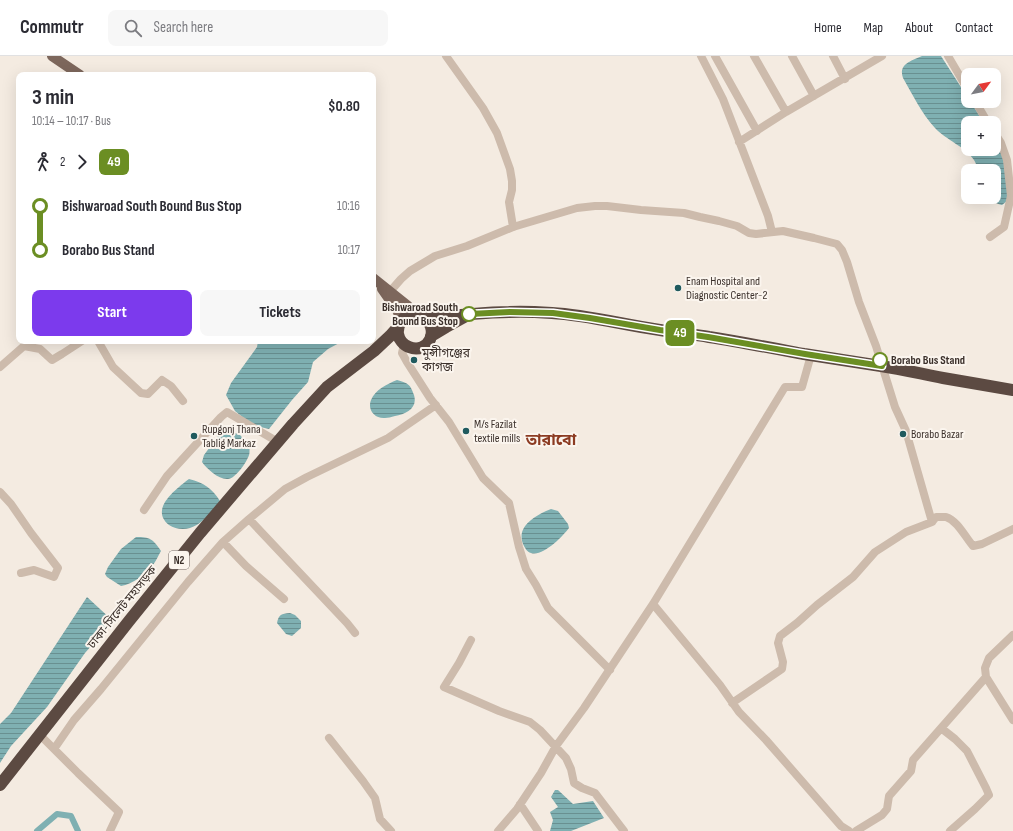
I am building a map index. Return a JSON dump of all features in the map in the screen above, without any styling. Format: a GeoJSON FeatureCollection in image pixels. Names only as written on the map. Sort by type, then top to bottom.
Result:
{"type":"FeatureCollection","features":[{"type":"Feature","properties":{"kind":"highway","name":"N2"},"geometry":{"type":"LineString","coordinates":[[399,325],[405,317],[410,315],[510,312],[553,313],[882,366],[1013,390]]}},
{"type":"Feature","properties":{"kind":"highway","name":"N2"},"geometry":{"type":"LineString","coordinates":[[404,344],[409,347],[421,347],[430,340],[431,336],[469,314]]}},
{"type":"Feature","properties":{"kind":"highway"},"geometry":{"type":"LineString","coordinates":[[419,315],[427,319],[430,323],[432,329],[431,336]]}},
{"type":"Feature","properties":{"kind":"highway"},"geometry":{"type":"LineString","coordinates":[[399,325],[399,337],[404,344]]}},
{"type":"Feature","properties":{"kind":"highway","name":"ঢাকা-সিলেট মহাসড়ক"},"geometry":{"type":"LineString","coordinates":[[0,785],[200,533],[293,424],[327,387],[374,351],[399,325]]}},
{"type":"Feature","properties":{"kind":"highway","name":"ঢাকা-সিলেট মহাসড়ক"},"geometry":{"type":"LineString","coordinates":[[374,351],[404,344]]}},
{"type":"Feature","properties":{"kind":"main road"},"geometry":{"type":"LineString","coordinates":[[52,56],[76,72]]}},
{"type":"Feature","properties":{"kind":"main road"},"geometry":{"type":"LineString","coordinates":[[376,281],[388,293],[419,315]]}},
{"type":"Feature","properties":{"kind":"main road"},"geometry":{"type":"LineString","coordinates":[[388,293],[398,312],[399,325]]}},
{"type":"Feature","properties":{"kind":"street"},"geometry":{"type":"LineString","coordinates":[[446,56],[483,108],[497,133],[510,169],[512,190],[509,202],[513,227]]}},
{"type":"Feature","properties":{"kind":"street"},"geometry":{"type":"LineString","coordinates":[[701,56],[722,99],[768,216],[772,232]]}},
{"type":"Feature","properties":{"kind":"street"},"geometry":{"type":"LineString","coordinates":[[715,56],[757,131]]}},
{"type":"Feature","properties":{"kind":"street"},"geometry":{"type":"LineString","coordinates":[[754,56],[786,112]]}},
{"type":"Feature","properties":{"kind":"street"},"geometry":{"type":"LineString","coordinates":[[792,56],[814,96]]}},
{"type":"Feature","properties":{"kind":"street"},"geometry":{"type":"LineString","coordinates":[[833,56],[845,79]]}},
{"type":"Feature","properties":{"kind":"street"},"geometry":{"type":"LineString","coordinates":[[739,142],[786,112],[845,79],[872,58],[882,56]]}},
{"type":"Feature","properties":{"kind":"street"},"geometry":{"type":"LineString","coordinates":[[948,56],[961,78]]}},
{"type":"Feature","properties":{"kind":"street"},"geometry":{"type":"LineString","coordinates":[[990,237],[1004,227],[1011,196],[1007,160],[1001,143]]}},
{"type":"Feature","properties":{"kind":"street"},"geometry":{"type":"LineString","coordinates":[[388,293],[410,271],[435,256],[467,246],[513,227],[577,208],[601,206],[684,213],[737,226],[748,233],[756,234],[783,231],[837,244],[842,250],[847,262],[895,407],[906,431],[932,522]]}},
{"type":"Feature","properties":{"kind":"street"},"geometry":{"type":"LineString","coordinates":[[0,367],[24,346],[40,349],[52,360],[77,344]]}},
{"type":"Feature","properties":{"kind":"street"},"geometry":{"type":"LineString","coordinates":[[100,344],[114,367],[141,393],[148,394],[162,380],[171,386],[183,401]]}},
{"type":"Feature","properties":{"kind":"street"},"geometry":{"type":"LineString","coordinates":[[404,344],[402,354],[449,422],[483,478],[510,503],[519,547],[526,569],[548,608],[610,670]]}},
{"type":"Feature","properties":{"kind":"street"},"geometry":{"type":"LineString","coordinates":[[498,831],[520,804],[541,774],[556,746],[610,670],[785,387],[802,387],[811,355]]}},
{"type":"Feature","properties":{"kind":"street"},"geometry":{"type":"LineString","coordinates":[[54,749],[74,720],[223,542],[285,489],[388,438],[436,405]]}},
{"type":"Feature","properties":{"kind":"street"},"geometry":{"type":"LineString","coordinates":[[144,510],[167,476],[227,412],[278,442]]}},
{"type":"Feature","properties":{"kind":"street"},"geometry":{"type":"LineString","coordinates":[[0,492],[11,504],[58,568],[54,578],[34,570],[21,573]]}},
{"type":"Feature","properties":{"kind":"street"},"geometry":{"type":"LineString","coordinates":[[732,703],[782,669],[783,662],[778,643],[780,636],[853,577],[875,552],[906,532],[932,522],[936,518],[945,517],[955,522],[973,546],[982,544],[1013,529]]}},
{"type":"Feature","properties":{"kind":"street"},"geometry":{"type":"LineString","coordinates":[[249,519],[355,632]]}},
{"type":"Feature","properties":{"kind":"street"},"geometry":{"type":"LineString","coordinates":[[223,542],[246,566],[284,599]]}},
{"type":"Feature","properties":{"kind":"street"},"geometry":{"type":"LineString","coordinates":[[652,604],[720,685],[739,712],[766,740],[841,826],[850,831]]}},
{"type":"Feature","properties":{"kind":"street"},"geometry":{"type":"LineString","coordinates":[[1013,635],[989,658],[985,668],[986,677],[1013,720]]}},
{"type":"Feature","properties":{"kind":"street"},"geometry":{"type":"LineString","coordinates":[[471,640],[459,663],[444,686],[499,711],[530,722],[540,730],[566,758],[571,769],[574,783],[595,794],[624,831]]}},
{"type":"Feature","properties":{"kind":"street"},"geometry":{"type":"LineString","coordinates":[[856,831],[887,809],[889,796],[911,771],[913,760],[986,677]]}},
{"type":"Feature","properties":{"kind":"street"},"geometry":{"type":"LineString","coordinates":[[941,728],[967,751],[989,795],[950,831]]}},
{"type":"Feature","properties":{"kind":"street"},"geometry":{"type":"LineString","coordinates":[[39,734],[119,812],[110,831]]}},
{"type":"Feature","properties":{"kind":"street"},"geometry":{"type":"LineString","coordinates":[[329,738],[375,798],[380,819],[390,830]]}},
{"type":"Feature","properties":{"kind":"street"},"geometry":{"type":"LineString","coordinates":[[520,804],[538,831]]}},
{"type":"Feature","properties":{"kind":"water"},"geometry":{"type":"Polygon","coordinates":[[[922,56],[941,56],[961,87],[961,108],[974,108],[980,116],[961,116],[961,147],[935,128],[921,110],[903,78],[902,69],[910,61],[922,56]]]}},
{"type":"Feature","properties":{"kind":"water"},"geometry":{"type":"Polygon","coordinates":[[[1001,152],[1003,156],[1008,195],[1007,201],[1002,205],[998,204],[1001,204],[1001,164],[976,164],[971,156],[1001,156],[1001,152]]]}},
{"type":"Feature","properties":{"kind":"water"},"geometry":{"type":"Polygon","coordinates":[[[258,344],[337,344],[328,349],[313,362],[308,382],[269,429],[252,425],[235,411],[226,395],[231,383],[257,347],[258,344]]]}},
{"type":"Feature","properties":{"kind":"water"},"geometry":{"type":"Polygon","coordinates":[[[397,380],[410,386],[415,400],[413,407],[403,414],[386,418],[378,417],[373,413],[370,407],[373,396],[389,383],[397,380]]]}},
{"type":"Feature","properties":{"kind":"water"},"geometry":{"type":"Polygon","coordinates":[[[224,428],[240,435],[250,446],[248,458],[243,466],[234,476],[228,479],[217,476],[202,462],[204,455],[224,428]]]}},
{"type":"Feature","properties":{"kind":"water"},"geometry":{"type":"Polygon","coordinates":[[[189,479],[199,482],[207,487],[220,501],[199,524],[187,529],[176,528],[169,525],[164,519],[162,512],[163,506],[172,494],[189,479]]]}},
{"type":"Feature","properties":{"kind":"water"},"geometry":{"type":"Polygon","coordinates":[[[551,509],[558,511],[568,524],[569,528],[547,549],[536,553],[527,551],[523,544],[522,532],[529,522],[539,514],[551,509]]]}},
{"type":"Feature","properties":{"kind":"water"},"geometry":{"type":"Polygon","coordinates":[[[136,537],[151,540],[161,551],[154,563],[146,572],[134,581],[121,586],[105,574],[108,567],[121,549],[136,537]]]}},
{"type":"Feature","properties":{"kind":"water"},"geometry":{"type":"Polygon","coordinates":[[[87,597],[113,621],[85,653],[47,707],[11,746],[0,763],[0,724],[11,713],[87,597]]]}},
{"type":"Feature","properties":{"kind":"water"},"geometry":{"type":"Polygon","coordinates":[[[290,613],[295,615],[301,621],[301,628],[292,636],[286,634],[277,623],[281,615],[290,613]]]}},
{"type":"Feature","properties":{"kind":"water"},"geometry":{"type":"Polygon","coordinates":[[[555,790],[558,790],[573,804],[593,801],[604,818],[571,831],[550,831],[553,820],[550,812],[558,807],[551,797],[555,790]]]}},
{"type":"Feature","properties":{"kind":"waterway"},"geometry":{"type":"LineString","coordinates":[[37,831],[57,814],[71,816],[78,831]]}},
{"type":"Feature","properties":{"kind":"bus line","name":"49"},"geometry":{"type":"LineString","coordinates":[[469,314],[510,312],[553,313],[882,366],[880,360]]}},
{"type":"Feature","properties":{"kind":"place","name":"Enam Hospital and Diagnostic Center-2"},"geometry":{"type":"Point","coordinates":[678,288]}},
{"type":"Feature","properties":{"kind":"place","name":"Bishwaroad South Bound Bus Stop"},"geometry":{"type":"Point","coordinates":[469,314]}},
{"type":"Feature","properties":{"kind":"place","name":"মুন্সীগঞ্জের কাগজ"},"geometry":{"type":"Point","coordinates":[414,360]}},
{"type":"Feature","properties":{"kind":"place","name":"Borabo Bus Stand"},"geometry":{"type":"Point","coordinates":[880,360]}},
{"type":"Feature","properties":{"kind":"place","name":"M/s Fazilat textile mills"},"geometry":{"type":"Point","coordinates":[466,431]}},
{"type":"Feature","properties":{"kind":"place","name":"Borabo Bazar"},"geometry":{"type":"Point","coordinates":[903,434]}},
{"type":"Feature","properties":{"kind":"place","name":"Rupgonj Thana Tablig Markaz"},"geometry":{"type":"Point","coordinates":[194,436]}},
{"type":"Feature","properties":{"kind":"district","name":"তারাবো"},"geometry":{"type":"Point","coordinates":[551,439]}}]}
